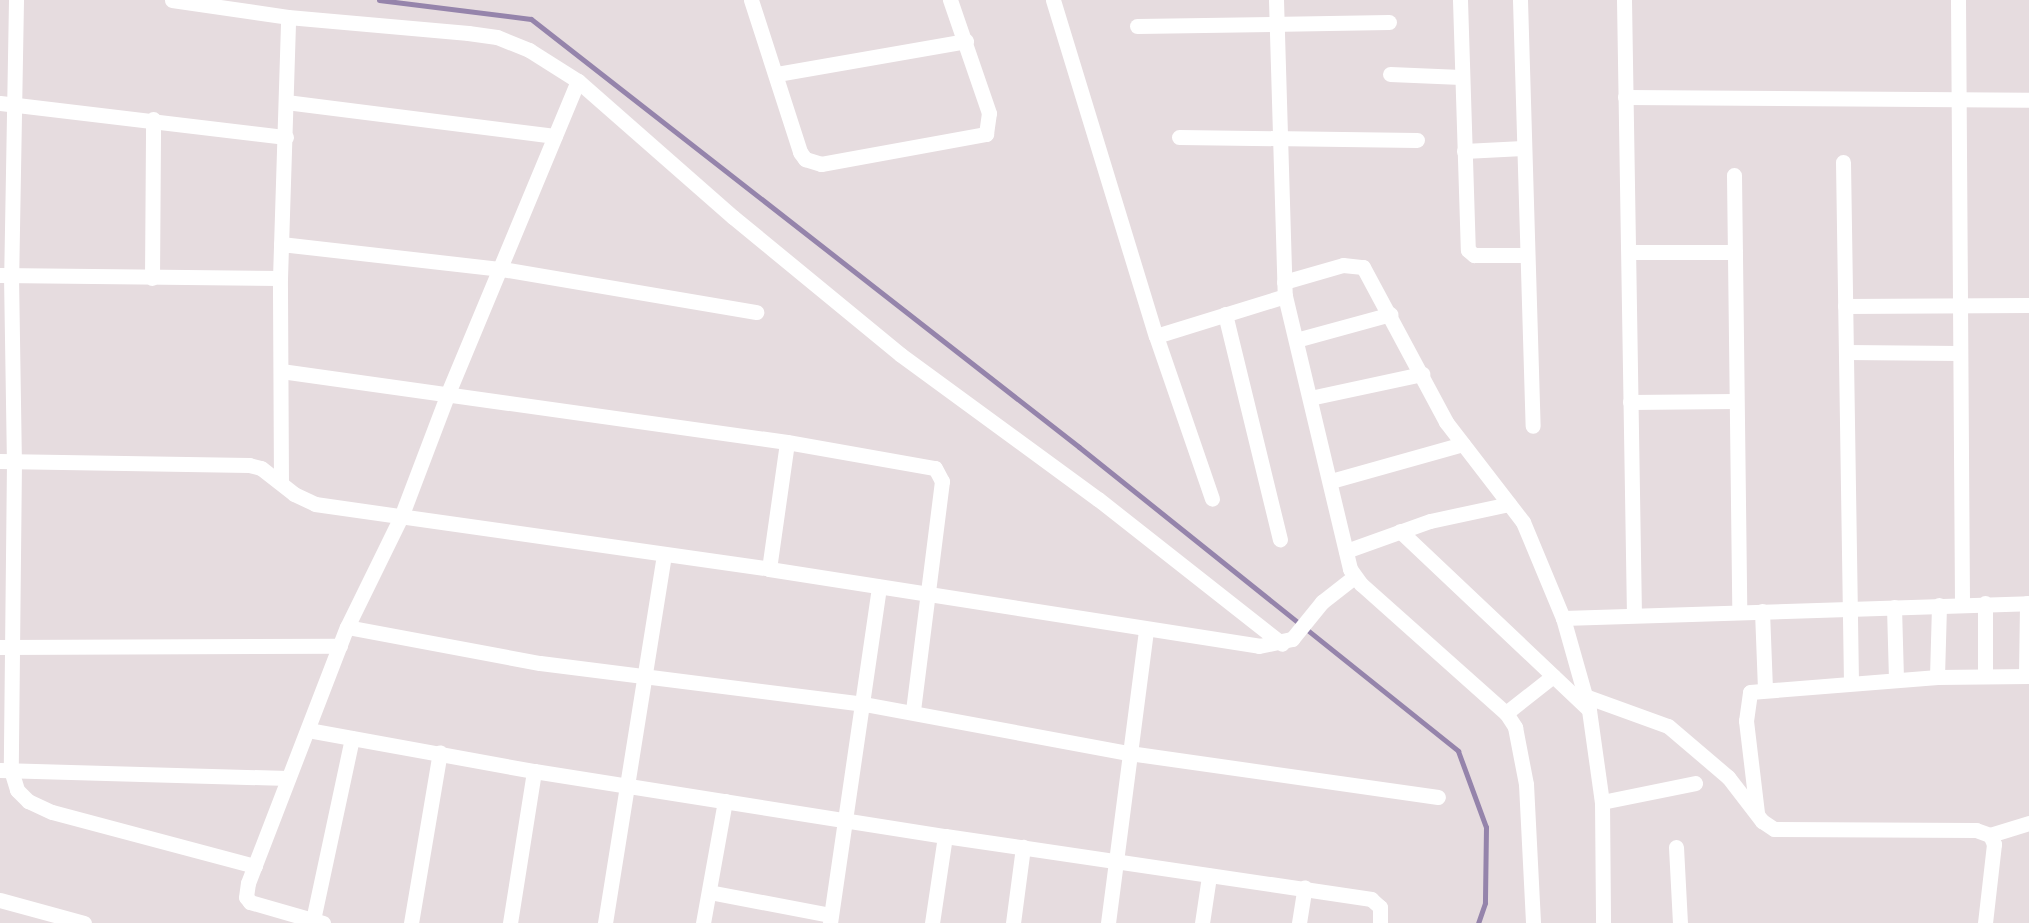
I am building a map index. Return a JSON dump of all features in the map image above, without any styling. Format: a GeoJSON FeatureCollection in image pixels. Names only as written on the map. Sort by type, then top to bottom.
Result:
{"type":"FeatureCollection","features":[{"type":"Feature","properties":{"kind":"street"},"geometry":{"type":"LineString","coordinates":[[16,0],[6,103],[6,770],[17,790],[28,801],[51,812],[255,866]]}},
{"type":"Feature","properties":{"kind":"street"},"geometry":{"type":"LineString","coordinates":[[172,0],[288,17],[497,37],[524,47],[578,81],[733,217],[901,355],[1287,641]]}},
{"type":"Feature","properties":{"kind":"street"},"geometry":{"type":"LineString","coordinates":[[751,0],[777,74],[800,152],[814,163],[978,138],[986,134],[990,113],[950,0]]}},
{"type":"Feature","properties":{"kind":"street"},"geometry":{"type":"LineString","coordinates":[[1053,0],[1156,336],[1212,499]]}},
{"type":"Feature","properties":{"kind":"street"},"geometry":{"type":"LineString","coordinates":[[1276,0],[1285,289],[1346,551],[1354,577],[1506,713],[1515,727],[1523,756],[1533,923]]}},
{"type":"Feature","properties":{"kind":"street"},"geometry":{"type":"LineString","coordinates":[[1460,0],[1469,254],[1527,255]]}},
{"type":"Feature","properties":{"kind":"street"},"geometry":{"type":"LineString","coordinates":[[1520,0],[1533,426]]}},
{"type":"Feature","properties":{"kind":"street"},"geometry":{"type":"LineString","coordinates":[[1624,0],[1634,614]]}},
{"type":"Feature","properties":{"kind":"street"},"geometry":{"type":"LineString","coordinates":[[1958,0],[1962,604]]}},
{"type":"Feature","properties":{"kind":"street"},"geometry":{"type":"LineString","coordinates":[[281,483],[280,278],[288,17]]}},
{"type":"Feature","properties":{"kind":"street"},"geometry":{"type":"LineString","coordinates":[[1137,26],[1389,22]]}},
{"type":"Feature","properties":{"kind":"street"},"geometry":{"type":"LineString","coordinates":[[777,74],[966,41]]}},
{"type":"Feature","properties":{"kind":"street"},"geometry":{"type":"LineString","coordinates":[[1390,75],[1461,77]]}},
{"type":"Feature","properties":{"kind":"street"},"geometry":{"type":"LineString","coordinates":[[352,738],[318,922],[250,902],[246,891],[347,627],[401,517],[448,393],[502,269],[578,81]]}},
{"type":"Feature","properties":{"kind":"street"},"geometry":{"type":"LineString","coordinates":[[1625,98],[1960,102],[2029,100]]}},
{"type":"Feature","properties":{"kind":"street"},"geometry":{"type":"LineString","coordinates":[[286,102],[555,136]]}},
{"type":"Feature","properties":{"kind":"street"},"geometry":{"type":"LineString","coordinates":[[6,103],[153,119],[286,137]]}},
{"type":"Feature","properties":{"kind":"street"},"geometry":{"type":"LineString","coordinates":[[153,119],[153,278]]}},
{"type":"Feature","properties":{"kind":"street"},"geometry":{"type":"LineString","coordinates":[[1179,137],[1280,141],[1417,140]]}},
{"type":"Feature","properties":{"kind":"street"},"geometry":{"type":"LineString","coordinates":[[1464,151],[1523,148]]}},
{"type":"Feature","properties":{"kind":"street"},"geometry":{"type":"LineString","coordinates":[[1843,162],[1851,683]]}},
{"type":"Feature","properties":{"kind":"street"},"geometry":{"type":"LineString","coordinates":[[1734,176],[1739,611]]}},
{"type":"Feature","properties":{"kind":"street"},"geometry":{"type":"LineString","coordinates":[[281,244],[502,269],[756,312]]}},
{"type":"Feature","properties":{"kind":"street"},"geometry":{"type":"LineString","coordinates":[[1629,252],[1735,252]]}},
{"type":"Feature","properties":{"kind":"street"},"geometry":{"type":"LineString","coordinates":[[1156,336],[1225,314],[1343,265],[1363,267],[1391,314],[1446,422],[1523,522],[1563,618],[1587,703],[1602,802],[1603,923]]}},
{"type":"Feature","properties":{"kind":"street"},"geometry":{"type":"LineString","coordinates":[[5,275],[280,278]]}},
{"type":"Feature","properties":{"kind":"street"},"geometry":{"type":"LineString","coordinates":[[1845,306],[1959,308],[2029,305]]}},
{"type":"Feature","properties":{"kind":"street"},"geometry":{"type":"LineString","coordinates":[[1225,314],[1280,539]]}},
{"type":"Feature","properties":{"kind":"street"},"geometry":{"type":"LineString","coordinates":[[1296,340],[1391,314]]}},
{"type":"Feature","properties":{"kind":"street"},"geometry":{"type":"LineString","coordinates":[[1846,352],[1960,353]]}},
{"type":"Feature","properties":{"kind":"street"},"geometry":{"type":"LineString","coordinates":[[281,371],[787,442],[925,465],[940,474],[929,594],[913,712]]}},
{"type":"Feature","properties":{"kind":"street"},"geometry":{"type":"LineString","coordinates":[[1310,398],[1422,374]]}},
{"type":"Feature","properties":{"kind":"street"},"geometry":{"type":"LineString","coordinates":[[1630,402],[1735,401]]}},
{"type":"Feature","properties":{"kind":"street"},"geometry":{"type":"LineString","coordinates":[[769,569],[787,442]]}},
{"type":"Feature","properties":{"kind":"street"},"geometry":{"type":"LineString","coordinates":[[1330,482],[1463,444]]}},
{"type":"Feature","properties":{"kind":"street"},"geometry":{"type":"LineString","coordinates":[[7,461],[241,464],[261,468],[302,499],[315,504],[769,569],[1259,646],[1287,641],[1322,602],[1354,577]]}},
{"type":"Feature","properties":{"kind":"street"},"geometry":{"type":"LineString","coordinates":[[1346,551],[1400,531],[1509,504]]}},
{"type":"Feature","properties":{"kind":"street"},"geometry":{"type":"LineString","coordinates":[[1400,531],[1553,676],[1587,703],[1668,726],[1728,777],[1757,815],[1774,829],[1786,832],[1976,830],[1990,835],[2029,823]]}},
{"type":"Feature","properties":{"kind":"street"},"geometry":{"type":"LineString","coordinates":[[605,923],[664,555]]}},
{"type":"Feature","properties":{"kind":"street"},"geometry":{"type":"LineString","coordinates":[[709,892],[831,919],[848,818],[879,587]]}},
{"type":"Feature","properties":{"kind":"street"},"geometry":{"type":"LineString","coordinates":[[1984,676],[1985,603]]}},
{"type":"Feature","properties":{"kind":"street"},"geometry":{"type":"LineString","coordinates":[[1563,618],[2028,603],[2027,676],[1896,679],[1765,688],[1750,692],[1746,707],[1757,815]]}},
{"type":"Feature","properties":{"kind":"street"},"geometry":{"type":"LineString","coordinates":[[1937,677],[1939,605]]}},
{"type":"Feature","properties":{"kind":"street"},"geometry":{"type":"LineString","coordinates":[[1894,607],[1896,679]]}},
{"type":"Feature","properties":{"kind":"street"},"geometry":{"type":"LineString","coordinates":[[1762,611],[1765,688]]}},
{"type":"Feature","properties":{"kind":"street"},"geometry":{"type":"LineString","coordinates":[[347,627],[540,663],[864,704],[1129,753],[1438,797]]}},
{"type":"Feature","properties":{"kind":"street"},"geometry":{"type":"LineString","coordinates":[[1108,923],[1118,861],[1129,753],[1146,630]]}},
{"type":"Feature","properties":{"kind":"street"},"geometry":{"type":"LineString","coordinates":[[6,647],[340,646]]}},
{"type":"Feature","properties":{"kind":"street"},"geometry":{"type":"LineString","coordinates":[[1506,713],[1553,676]]}},
{"type":"Feature","properties":{"kind":"street"},"geometry":{"type":"LineString","coordinates":[[308,730],[440,752],[534,771],[848,818],[945,836],[1371,898],[1380,907],[1380,923]]}},
{"type":"Feature","properties":{"kind":"street"},"geometry":{"type":"LineString","coordinates":[[411,923],[440,752]]}},
{"type":"Feature","properties":{"kind":"street"},"geometry":{"type":"LineString","coordinates":[[6,770],[288,778]]}},
{"type":"Feature","properties":{"kind":"street"},"geometry":{"type":"LineString","coordinates":[[510,923],[534,771]]}},
{"type":"Feature","properties":{"kind":"street"},"geometry":{"type":"LineString","coordinates":[[1602,802],[1695,783]]}},
{"type":"Feature","properties":{"kind":"street"},"geometry":{"type":"LineString","coordinates":[[703,923],[725,801]]}},
{"type":"Feature","properties":{"kind":"street"},"geometry":{"type":"LineString","coordinates":[[1985,923],[1994,844],[1990,835]]}},
{"type":"Feature","properties":{"kind":"street"},"geometry":{"type":"LineString","coordinates":[[932,923],[945,836]]}},
{"type":"Feature","properties":{"kind":"street"},"geometry":{"type":"LineString","coordinates":[[1013,923],[1023,847]]}},
{"type":"Feature","properties":{"kind":"street"},"geometry":{"type":"LineString","coordinates":[[1676,847],[1680,923]]}},
{"type":"Feature","properties":{"kind":"street"},"geometry":{"type":"LineString","coordinates":[[1202,923],[1209,876]]}},
{"type":"Feature","properties":{"kind":"street"},"geometry":{"type":"LineString","coordinates":[[1299,923],[1305,887]]}},
{"type":"Feature","properties":{"kind":"street"},"geometry":{"type":"LineString","coordinates":[[0,900],[84,923]]}},
{"type":"Feature","properties":{"kind":"waterway"},"geometry":{"type":"LineString","coordinates":[[379,0],[531,19],[1079,447],[1458,751],[1486,827],[1485,903],[1478,923]]}}]}
